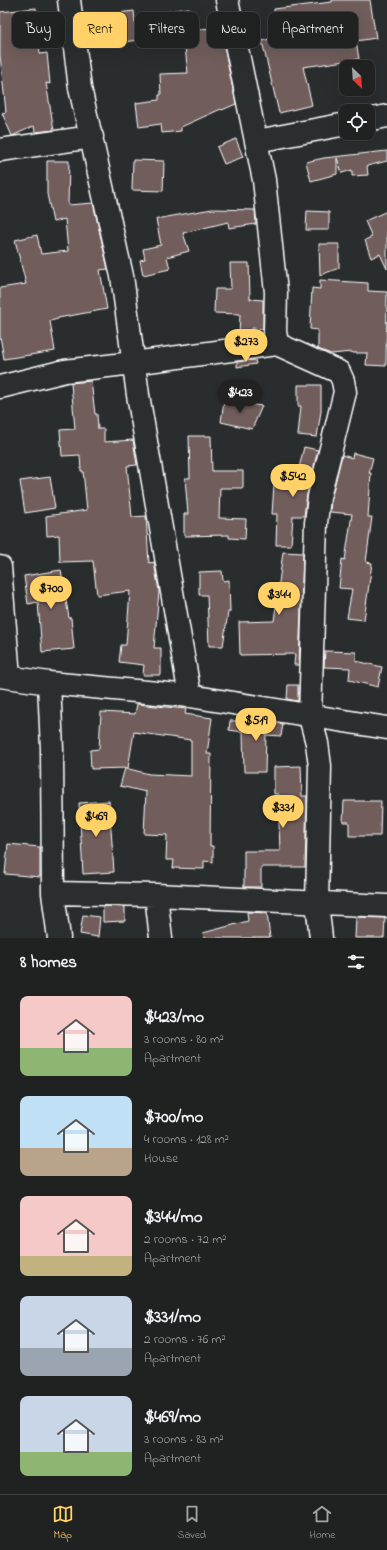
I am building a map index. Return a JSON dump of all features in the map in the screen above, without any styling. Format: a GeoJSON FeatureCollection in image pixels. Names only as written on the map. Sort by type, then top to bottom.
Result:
{"type":"FeatureCollection","features":[{"type":"Feature","properties":{"kind":"street"},"geometry":{"type":"LineString","coordinates":[[69,0],[80,88],[122,276],[134,363],[190,696]]}},
{"type":"Feature","properties":{"kind":"street"},"geometry":{"type":"LineString","coordinates":[[227,0],[264,180],[276,292],[275,331],[277,344]]}},
{"type":"Feature","properties":{"kind":"street"},"geometry":{"type":"LineString","coordinates":[[375,119],[387,116]]}},
{"type":"Feature","properties":{"kind":"street"},"geometry":{"type":"LineString","coordinates":[[257,141],[339,125]]}},
{"type":"Feature","properties":{"kind":"street"},"geometry":{"type":"LineString","coordinates":[[0,150],[92,137]]}},
{"type":"Feature","properties":{"kind":"street"},"geometry":{"type":"LineString","coordinates":[[0,387],[65,371],[277,344],[339,372],[343,381],[345,392],[319,497],[316,531],[310,717],[317,742],[320,766],[317,903],[320,938]]}},
{"type":"Feature","properties":{"kind":"street"},"geometry":{"type":"LineString","coordinates":[[0,567],[5,676],[49,683],[190,696],[310,717],[387,728]]}},
{"type":"Feature","properties":{"kind":"street"},"geometry":{"type":"LineString","coordinates":[[49,683],[52,749],[53,893],[59,938]]}},
{"type":"Feature","properties":{"kind":"street"},"geometry":{"type":"LineString","coordinates":[[53,893],[156,895],[387,906]]}},
{"type":"Feature","properties":{"kind":"street"},"geometry":{"type":"LineString","coordinates":[[156,895],[161,938]]}},
{"type":"Feature","properties":{"kind":"building"},"geometry":{"type":"Polygon","coordinates":[[[332,0],[370,0],[376,38],[358,41],[358,12],[274,12],[274,9],[332,2],[332,0]]]}},
{"type":"Feature","properties":{"kind":"building"},"geometry":{"type":"Polygon","coordinates":[[[36,8],[36,12],[12,12],[12,48],[39,48],[40,54],[47,53],[50,84],[46,83],[54,130],[35,132],[34,126],[12,136],[2,113],[6,112],[0,55],[0,12],[36,8]]]}},
{"type":"Feature","properties":{"kind":"building"},"geometry":{"type":"Polygon","coordinates":[[[189,8],[190,12],[168,12],[189,8]]]}},
{"type":"Feature","properties":{"kind":"building"},"geometry":{"type":"Polygon","coordinates":[[[134,11],[135,40],[127,41],[126,12],[134,11]]]}},
{"type":"Feature","properties":{"kind":"building"},"geometry":{"type":"Polygon","coordinates":[[[207,28],[207,48],[224,48],[236,104],[181,127],[181,131],[162,133],[161,124],[139,127],[136,103],[159,100],[159,95],[161,95],[160,74],[188,73],[185,48],[199,48],[199,29],[207,28]]]}},
{"type":"Feature","properties":{"kind":"building"},"geometry":{"type":"Polygon","coordinates":[[[268,39],[268,48],[357,48],[359,59],[339,60],[339,62],[303,67],[312,105],[279,113],[262,41],[268,39]]]}},
{"type":"Feature","properties":{"kind":"building"},"geometry":{"type":"Polygon","coordinates":[[[236,139],[243,157],[224,164],[217,147],[236,139]]]}},
{"type":"Feature","properties":{"kind":"building"},"geometry":{"type":"Polygon","coordinates":[[[387,151],[387,161],[367,166],[368,175],[352,176],[352,170],[342,173],[337,158],[337,174],[311,181],[306,162],[324,158],[387,151]]]}},
{"type":"Feature","properties":{"kind":"building"},"geometry":{"type":"Polygon","coordinates":[[[133,160],[164,161],[163,191],[132,190],[133,160]]]}},
{"type":"Feature","properties":{"kind":"building"},"geometry":{"type":"Polygon","coordinates":[[[47,161],[69,161],[68,205],[93,203],[108,269],[100,270],[107,309],[58,318],[50,321],[55,351],[4,359],[0,336],[0,288],[26,284],[15,240],[37,235],[41,254],[68,251],[65,219],[53,222],[47,194],[47,161]]]}},
{"type":"Feature","properties":{"kind":"building"},"geometry":{"type":"Polygon","coordinates":[[[212,209],[255,210],[256,224],[229,228],[228,222],[183,233],[189,251],[167,257],[170,269],[143,275],[140,260],[145,259],[143,249],[161,245],[156,219],[212,209]]]}},
{"type":"Feature","properties":{"kind":"building"},"geometry":{"type":"Polygon","coordinates":[[[307,211],[329,212],[329,230],[306,230],[307,211]]]}},
{"type":"Feature","properties":{"kind":"building"},"geometry":{"type":"Polygon","coordinates":[[[387,211],[387,269],[380,254],[371,258],[365,240],[372,237],[365,221],[387,211]]]}},
{"type":"Feature","properties":{"kind":"building"},"geometry":{"type":"Polygon","coordinates":[[[319,244],[339,244],[339,268],[320,275],[319,244]]]}},
{"type":"Feature","properties":{"kind":"building"},"geometry":{"type":"Polygon","coordinates":[[[230,263],[249,263],[250,299],[263,300],[263,329],[252,328],[252,335],[239,336],[240,314],[214,313],[215,289],[231,289],[230,263]]]}},
{"type":"Feature","properties":{"kind":"building"},"geometry":{"type":"Polygon","coordinates":[[[320,280],[368,283],[368,291],[387,292],[386,366],[366,365],[367,353],[352,352],[331,354],[318,349],[318,330],[310,329],[312,288],[320,289],[320,280]]]}},
{"type":"Feature","properties":{"kind":"building"},"geometry":{"type":"Polygon","coordinates":[[[255,360],[256,364],[237,367],[237,362],[255,360]]]}},
{"type":"Feature","properties":{"kind":"building"},"geometry":{"type":"Polygon","coordinates":[[[91,381],[98,429],[104,429],[104,442],[133,440],[137,465],[127,466],[132,517],[146,516],[149,563],[154,562],[159,591],[154,648],[161,648],[161,675],[143,675],[144,665],[119,662],[121,645],[126,645],[130,591],[97,595],[93,561],[60,562],[59,535],[47,536],[46,516],[87,510],[80,455],[62,456],[60,430],[75,429],[71,383],[91,381]]]}},
{"type":"Feature","properties":{"kind":"building"},"geometry":{"type":"Polygon","coordinates":[[[298,385],[321,385],[321,411],[317,437],[298,435],[301,406],[298,406],[298,385]]]}},
{"type":"Feature","properties":{"kind":"building"},"geometry":{"type":"Polygon","coordinates":[[[224,401],[262,406],[252,429],[221,422],[224,401]]]}},
{"type":"Feature","properties":{"kind":"building"},"geometry":{"type":"Polygon","coordinates":[[[189,436],[211,436],[212,471],[243,471],[243,488],[220,488],[219,518],[246,519],[245,539],[229,538],[229,535],[184,536],[184,514],[188,514],[185,478],[190,478],[189,436]]]}},
{"type":"Feature","properties":{"kind":"building"},"geometry":{"type":"Polygon","coordinates":[[[304,447],[318,450],[307,494],[304,516],[293,516],[291,545],[276,545],[277,514],[272,514],[274,484],[295,485],[304,447]]]}},
{"type":"Feature","properties":{"kind":"building"},"geometry":{"type":"Polygon","coordinates":[[[353,453],[373,458],[369,473],[371,473],[368,517],[372,517],[366,562],[372,563],[364,620],[347,618],[352,589],[339,588],[342,559],[345,560],[352,514],[330,512],[331,499],[342,455],[352,458],[353,453]]]}},
{"type":"Feature","properties":{"kind":"building"},"geometry":{"type":"Polygon","coordinates":[[[50,477],[55,508],[25,513],[20,481],[50,477]]]}},
{"type":"Feature","properties":{"kind":"building"},"geometry":{"type":"Polygon","coordinates":[[[283,552],[303,553],[299,665],[294,665],[295,654],[240,655],[239,622],[274,621],[283,552]]]}},
{"type":"Feature","properties":{"kind":"building"},"geometry":{"type":"Polygon","coordinates":[[[61,570],[69,618],[71,618],[74,649],[42,652],[38,602],[28,604],[24,576],[61,570]]]}},
{"type":"Feature","properties":{"kind":"building"},"geometry":{"type":"Polygon","coordinates":[[[222,571],[223,581],[229,580],[230,612],[228,612],[223,646],[209,646],[207,595],[199,595],[199,572],[222,571]]]}},
{"type":"Feature","properties":{"kind":"building"},"geometry":{"type":"Polygon","coordinates":[[[325,651],[356,652],[356,661],[382,667],[378,687],[349,680],[350,668],[324,667],[325,651]]]}},
{"type":"Feature","properties":{"kind":"building"},"geometry":{"type":"Polygon","coordinates":[[[288,685],[298,685],[298,701],[287,699],[288,685]]]}},
{"type":"Feature","properties":{"kind":"building"},"geometry":{"type":"Polygon","coordinates":[[[137,704],[186,709],[185,714],[212,718],[207,754],[211,754],[210,846],[213,846],[213,862],[204,861],[204,869],[173,868],[174,860],[166,860],[167,835],[144,834],[146,792],[120,786],[125,768],[91,769],[90,750],[99,749],[101,712],[135,714],[137,704]],[[134,732],[128,768],[125,768],[149,774],[191,776],[191,740],[134,732]]]}},
{"type":"Feature","properties":{"kind":"building"},"geometry":{"type":"Polygon","coordinates":[[[261,720],[283,724],[281,736],[266,735],[265,772],[244,772],[243,732],[229,730],[230,721],[261,720]]]}},
{"type":"Feature","properties":{"kind":"building"},"geometry":{"type":"Polygon","coordinates":[[[301,766],[302,796],[307,796],[305,867],[261,867],[261,887],[244,887],[244,851],[280,851],[278,794],[274,794],[274,767],[301,766]]]}},
{"type":"Feature","properties":{"kind":"building"},"geometry":{"type":"Polygon","coordinates":[[[109,801],[114,872],[83,874],[79,803],[109,801]]]}},
{"type":"Feature","properties":{"kind":"building"},"geometry":{"type":"Polygon","coordinates":[[[344,801],[381,801],[380,836],[349,836],[349,822],[343,822],[344,801]]]}},
{"type":"Feature","properties":{"kind":"building"},"geometry":{"type":"Polygon","coordinates":[[[8,844],[40,847],[40,877],[5,874],[8,844]]]}},
{"type":"Feature","properties":{"kind":"building"},"geometry":{"type":"Polygon","coordinates":[[[103,906],[125,907],[125,921],[103,922],[103,906]]]}},
{"type":"Feature","properties":{"kind":"building"},"geometry":{"type":"Polygon","coordinates":[[[247,912],[267,913],[270,938],[204,938],[203,933],[248,921],[247,912]]]}},
{"type":"Feature","properties":{"kind":"building"},"geometry":{"type":"Polygon","coordinates":[[[83,915],[100,917],[98,937],[80,934],[83,915]]]}},
{"type":"Feature","properties":{"kind":"building"},"geometry":{"type":"Polygon","coordinates":[[[356,917],[385,918],[384,938],[355,938],[356,917]]]}}]}
